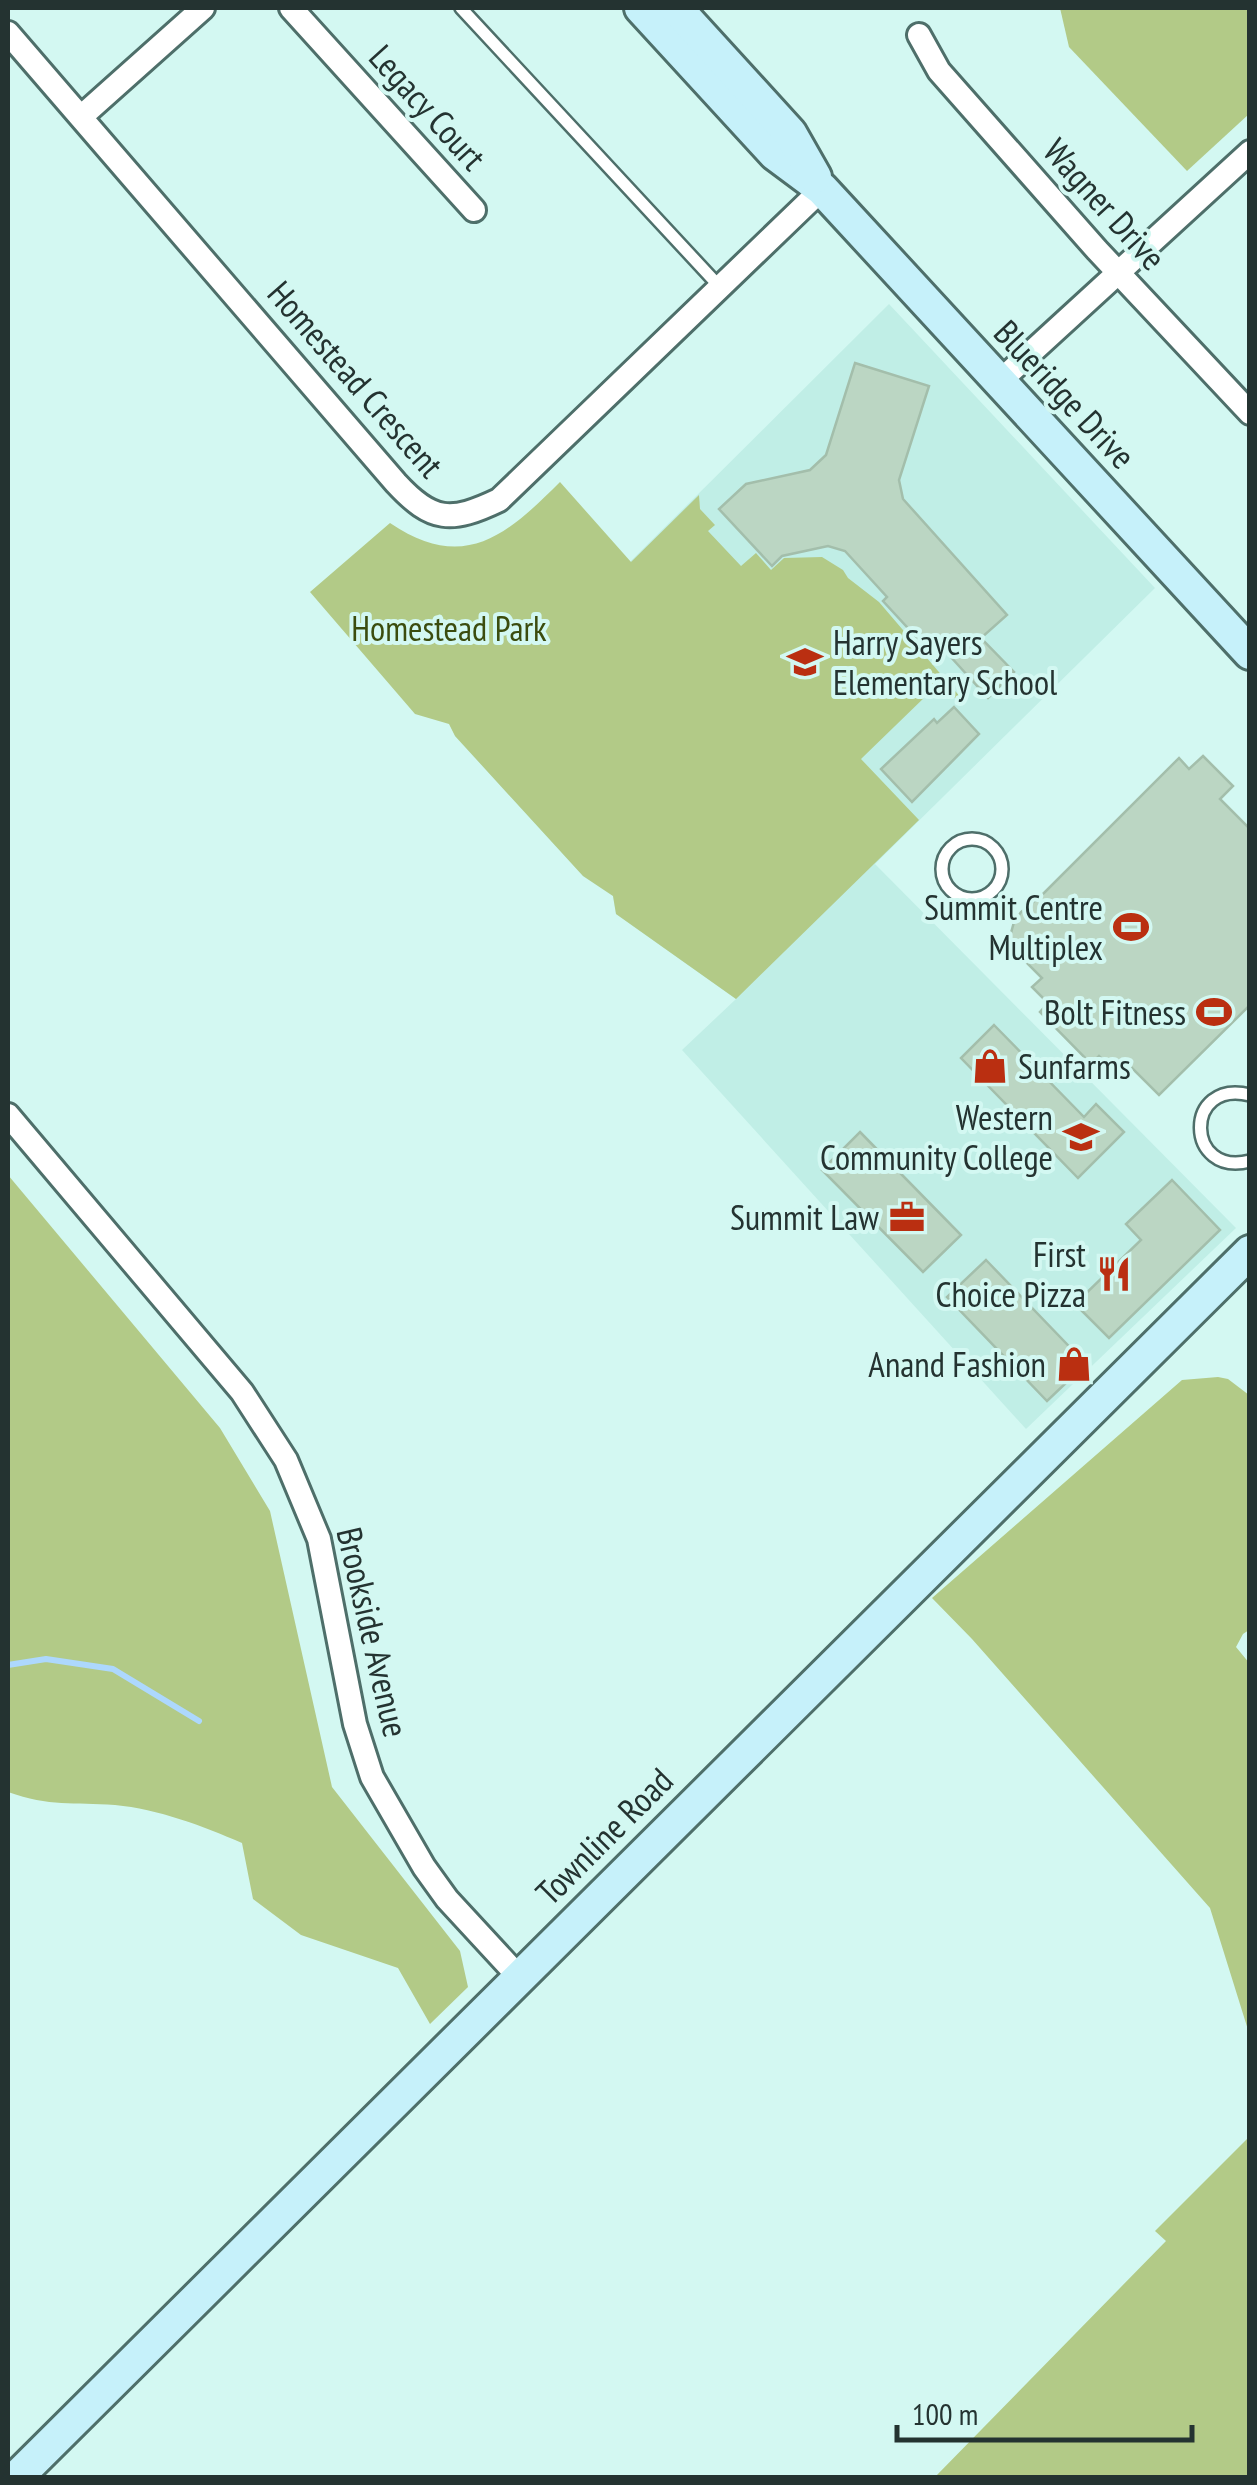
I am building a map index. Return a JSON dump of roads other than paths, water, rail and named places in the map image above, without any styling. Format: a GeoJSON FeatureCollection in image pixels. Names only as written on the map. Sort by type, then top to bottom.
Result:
{"type":"FeatureCollection","features":[{"type":"Feature","properties":{"kind":"street"},"geometry":{"type":"LineString","coordinates":[[82,116],[203,8]]}},
{"type":"Feature","properties":{"kind":"street","name":"Legacy Court"},"geometry":{"type":"LineString","coordinates":[[290,8],[474,210]]}},
{"type":"Feature","properties":{"kind":"street","name":"Blueridge Drive"},"geometry":{"type":"LineString","coordinates":[[641,8],[775,154],[822,189],[1250,653]]}},
{"type":"Feature","properties":{"kind":"street","name":"Blueridge Drive"},"geometry":{"type":"LineString","coordinates":[[676,8],[790,133],[822,189]]}},
{"type":"Feature","properties":{"kind":"street","name":"Homestead Crescent"},"geometry":{"type":"LineString","coordinates":[[8,33],[396,483],[418,506],[445,517],[472,512],[499,500],[822,189]]}},
{"type":"Feature","properties":{"kind":"street","name":"Wagner Drive"},"geometry":{"type":"LineString","coordinates":[[919,35],[939,71],[1250,413]]}},
{"type":"Feature","properties":{"kind":"street"},"geometry":{"type":"LineString","coordinates":[[1000,381],[1250,152]]}},
{"type":"Feature","properties":{"kind":"street","name":"Brookside Avenue"},"geometry":{"type":"LineString","coordinates":[[8,1116],[242,1392],[286,1460],[319,1540],[355,1724],[372,1777],[424,1868],[446,1898],[519,1977]]}},
{"type":"Feature","properties":{"kind":"street","name":"Townline Road"},"geometry":{"type":"LineString","coordinates":[[16,2478],[1250,1252]]}},
{"type":"Feature","properties":{"kind":"lane"},"geometry":{"type":"LineString","coordinates":[[462,8],[719,286]]}},
{"type":"Feature","properties":{"kind":"lane"},"geometry":{"type":"LineString","coordinates":[[958,843],[986,843],[999,857],[1000,877],[990,894],[971,900],[946,885],[942,876],[944,857],[958,843]]}},
{"type":"Feature","properties":{"kind":"lane"},"geometry":{"type":"LineString","coordinates":[[1250,1095],[1228,1092],[1217,1097],[1202,1115],[1200,1127],[1201,1139],[1216,1158],[1227,1163],[1250,1161]]}},
{"type":"Feature","properties":{"kind":"waterway"},"geometry":{"type":"LineString","coordinates":[[8,1665],[46,1659],[113,1669],[199,1721]]}},
{"type":"Feature","properties":{"kind":"place","name":"Harry Sayers Elementary School"},"geometry":{"type":"Point","coordinates":[805,662]}},
{"type":"Feature","properties":{"kind":"place","name":"Summit Centre Multiplex"},"geometry":{"type":"Point","coordinates":[1131,927]}},
{"type":"Feature","properties":{"kind":"place","name":"Bolt Fitness"},"geometry":{"type":"Point","coordinates":[1214,1012]}},
{"type":"Feature","properties":{"kind":"place","name":"Sunfarms"},"geometry":{"type":"Point","coordinates":[990,1066]}},
{"type":"Feature","properties":{"kind":"place","name":"Western Community College"},"geometry":{"type":"Point","coordinates":[1081,1137]}},
{"type":"Feature","properties":{"kind":"place","name":"Summit Law"},"geometry":{"type":"Point","coordinates":[907,1217]}},
{"type":"Feature","properties":{"kind":"place","name":"First Choice Pizza"},"geometry":{"type":"Point","coordinates":[1114,1274]}},
{"type":"Feature","properties":{"kind":"place","name":"Anand Fashion"},"geometry":{"type":"Point","coordinates":[1074,1364]}},
{"type":"Feature","properties":{"kind":"park label","name":"Homestead Park"},"geometry":{"type":"Point","coordinates":[449,628]}}]}
